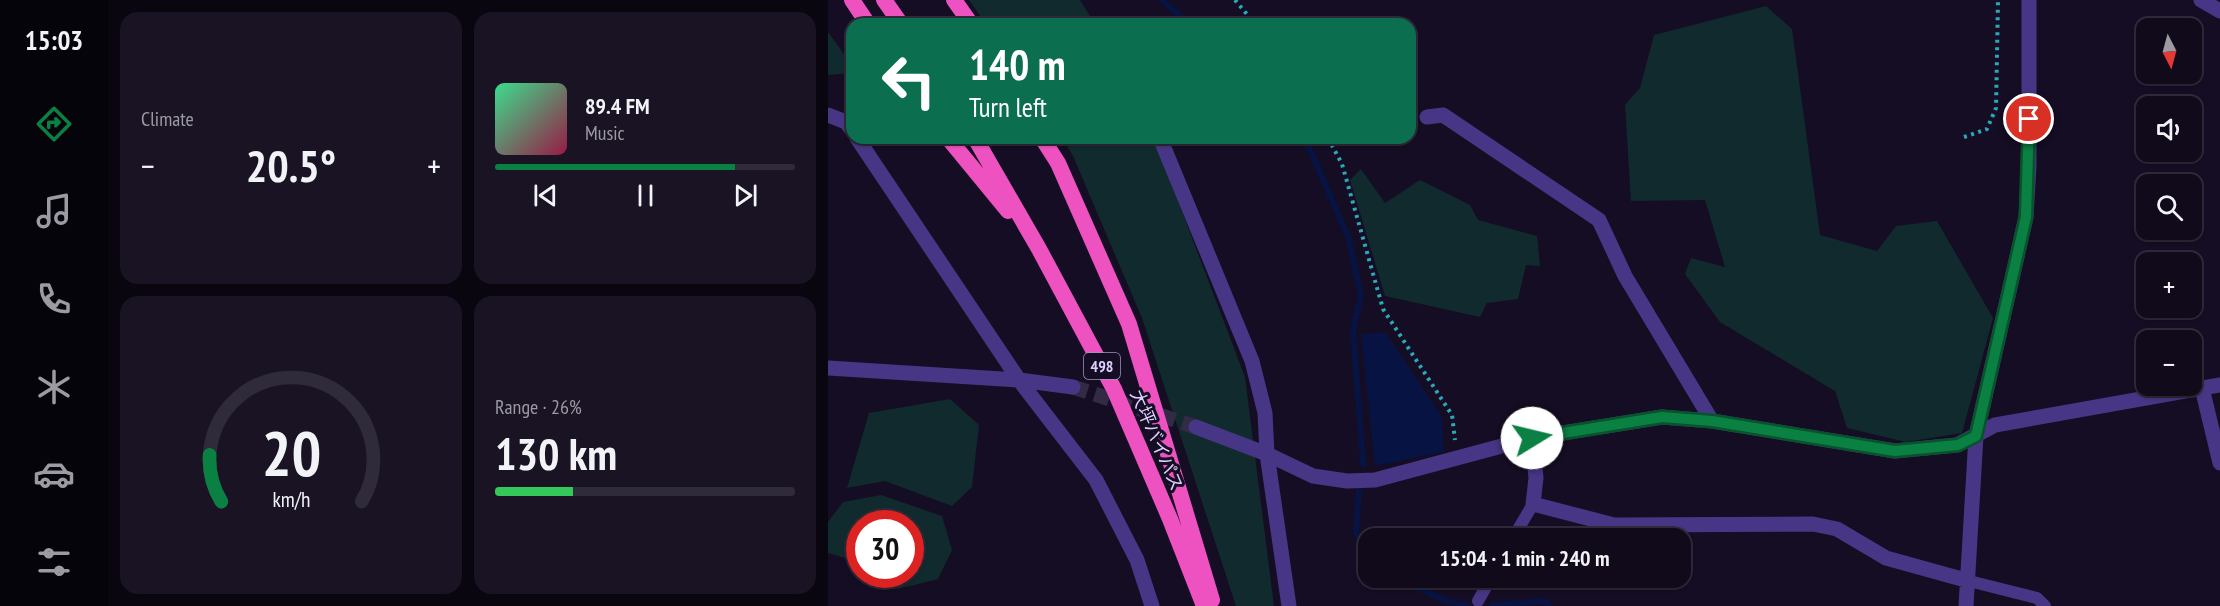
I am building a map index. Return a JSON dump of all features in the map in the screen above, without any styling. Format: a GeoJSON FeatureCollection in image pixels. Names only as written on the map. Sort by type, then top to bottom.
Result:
{"type":"FeatureCollection","features":[{"type":"Feature","properties":{"kind":"highway"},"geometry":{"type":"LineString","coordinates":[[852,0],[864,18]]}},
{"type":"Feature","properties":{"kind":"highway"},"geometry":{"type":"LineString","coordinates":[[885,0],[897,18]]}},
{"type":"Feature","properties":{"kind":"highway"},"geometry":{"type":"LineString","coordinates":[[954,0],[966,18]]}},
{"type":"Feature","properties":{"kind":"highway"},"geometry":{"type":"LineString","coordinates":[[953,144],[1039,249]]}},
{"type":"Feature","properties":{"kind":"highway","name":"大坪バイパス"},"geometry":{"type":"LineString","coordinates":[[978,144],[1039,249],[1114,388],[1204,606]]}},
{"type":"Feature","properties":{"kind":"highway"},"geometry":{"type":"LineString","coordinates":[[1046,144],[1058,163],[1129,324],[1214,606]]}},
{"type":"Feature","properties":{"kind":"street"},"geometry":{"type":"LineString","coordinates":[[1966,606],[1976,436],[2026,217],[2029,166],[2029,0]]}},
{"type":"Feature","properties":{"kind":"street"},"geometry":{"type":"LineString","coordinates":[[2201,0],[2220,10]]}},
{"type":"Feature","properties":{"kind":"street"},"geometry":{"type":"LineString","coordinates":[[828,115],[846,122]]}},
{"type":"Feature","properties":{"kind":"street"},"geometry":{"type":"LineString","coordinates":[[1427,117],[1443,115],[1599,220],[1625,276],[1712,421]]}},
{"type":"Feature","properties":{"kind":"street"},"geometry":{"type":"LineString","coordinates":[[861,144],[1019,380],[1096,480],[1137,560],[1152,606]]}},
{"type":"Feature","properties":{"kind":"street"},"geometry":{"type":"LineString","coordinates":[[1162,144],[1252,361],[1265,413],[1266,454],[1289,606]]}},
{"type":"Feature","properties":{"kind":"street"},"geometry":{"type":"LineString","coordinates":[[828,368],[1019,380],[1073,387]]}},
{"type":"Feature","properties":{"kind":"street"},"geometry":{"type":"LineString","coordinates":[[2220,385],[2202,388],[2220,463]]}},
{"type":"Feature","properties":{"kind":"street"},"geometry":{"type":"LineString","coordinates":[[1196,427],[1266,454],[1313,476],[1347,481],[1375,480],[1532,438],[1662,417],[1712,421],[1895,451],[1958,445],[1995,425],[2157,396]]}},
{"type":"Feature","properties":{"kind":"street"},"geometry":{"type":"LineString","coordinates":[[1532,438],[1536,478],[1533,504],[1614,525],[1813,524],[1837,529],[1886,558],[1968,581]]}},
{"type":"Feature","properties":{"kind":"lane"},"geometry":{"type":"LineString","coordinates":[[1519,528],[1533,504]]}},
{"type":"Feature","properties":{"kind":"lane"},"geometry":{"type":"LineString","coordinates":[[1968,581],[2037,598],[2045,606]]}},
{"type":"Feature","properties":{"kind":"lane"},"geometry":{"type":"LineString","coordinates":[[1478,601],[1485,588]]}},
{"type":"Feature","properties":{"kind":"path"},"geometry":{"type":"LineString","coordinates":[[1236,0],[1251,18]]}},
{"type":"Feature","properties":{"kind":"path"},"geometry":{"type":"LineString","coordinates":[[1964,137],[1987,129],[1996,108],[1998,0]]}},
{"type":"Feature","properties":{"kind":"path"},"geometry":{"type":"LineString","coordinates":[[1331,144],[1342,164],[1383,309],[1452,415],[1457,459]]}},
{"type":"Feature","properties":{"kind":"green space"},"geometry":{"type":"Polygon","coordinates":[[[969,0],[1080,0],[1091,18],[982,18],[969,0]]]}},
{"type":"Feature","properties":{"kind":"green space"},"geometry":{"type":"Polygon","coordinates":[[[1766,6],[1792,29],[1820,235],[1877,251],[1896,226],[1937,221],[1993,318],[1962,433],[1906,442],[1847,428],[1835,391],[1720,322],[1685,274],[1691,258],[1725,267],[1705,200],[1631,201],[1625,105],[1640,88],[1654,35],[1766,6]]]}},
{"type":"Feature","properties":{"kind":"green space"},"geometry":{"type":"Polygon","coordinates":[[[828,32],[846,57],[846,74],[828,75],[828,32]]]}},
{"type":"Feature","properties":{"kind":"green space"},"geometry":{"type":"Polygon","coordinates":[[[1066,144],[1156,144],[1245,377],[1274,606],[1236,606],[1142,318],[1073,156],[1066,144]]]}},
{"type":"Feature","properties":{"kind":"green space"},"geometry":{"type":"Polygon","coordinates":[[[1361,169],[1385,203],[1420,180],[1470,205],[1478,220],[1537,236],[1540,266],[1526,265],[1518,299],[1487,303],[1480,317],[1385,296],[1350,180],[1361,169]]]}},
{"type":"Feature","properties":{"kind":"green space"},"geometry":{"type":"Polygon","coordinates":[[[950,399],[979,425],[972,487],[952,506],[885,481],[847,488],[869,413],[950,399]]]}},
{"type":"Feature","properties":{"kind":"green space"},"geometry":{"type":"Polygon","coordinates":[[[881,495],[942,516],[952,550],[938,579],[924,582],[924,510],[846,510],[846,558],[828,553],[828,522],[843,502],[881,495]]]}},
{"type":"Feature","properties":{"kind":"shaded area"},"geometry":{"type":"Polygon","coordinates":[[[1385,332],[1442,417],[1444,452],[1375,466],[1361,334],[1385,332]]]}},
{"type":"Feature","properties":{"kind":"waterway"},"geometry":{"type":"LineString","coordinates":[[1162,0],[1182,18]]}},
{"type":"Feature","properties":{"kind":"waterway"},"geometry":{"type":"LineString","coordinates":[[1308,144],[1349,239],[1361,296],[1353,329],[1363,464]]}},
{"type":"Feature","properties":{"kind":"waterway"},"geometry":{"type":"LineString","coordinates":[[1358,536],[1356,533],[1359,491]]}},
{"type":"Feature","properties":{"kind":"waterway"},"geometry":{"type":"LineString","coordinates":[[1419,588],[1446,601],[1467,605]]}},
{"type":"Feature","properties":{"kind":"waterway"},"geometry":{"type":"LineString","coordinates":[[1492,605],[1545,601],[1549,606]]}},
{"type":"Feature","properties":{"kind":"tunnel"},"geometry":{"type":"LineString","coordinates":[[1073,387],[1196,427]]}},
{"type":"Feature","properties":{"kind":"route"},"geometry":{"type":"LineString","coordinates":[[1532,438],[1662,417],[1712,421],[1895,451],[1958,445],[1976,436],[2026,217],[2029,119]]}}]}
